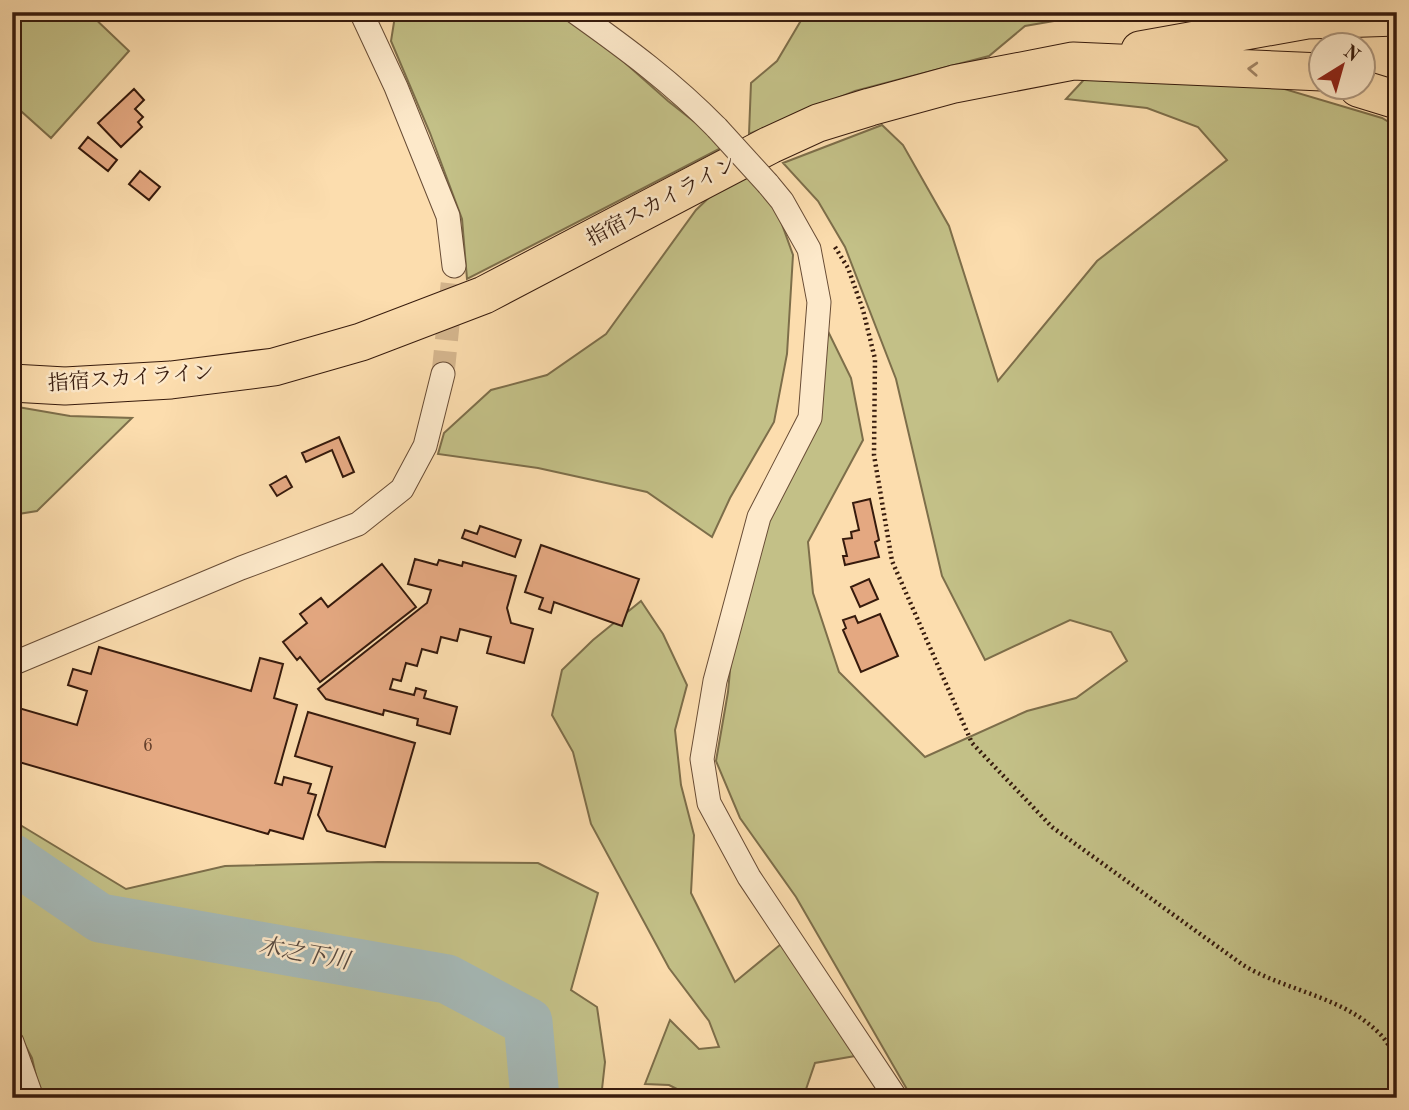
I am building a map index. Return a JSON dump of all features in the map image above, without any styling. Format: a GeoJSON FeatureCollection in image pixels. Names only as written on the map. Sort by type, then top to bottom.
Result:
{"type":"FeatureCollection","features":[{"type":"Feature","properties":{"kind":"main road"},"geometry":{"type":"LineString","coordinates":[[1073,61],[1316,16],[1397,17]]}},
{"type":"Feature","properties":{"kind":"main road","name":"指宿スカイライン"},"geometry":{"type":"LineString","coordinates":[[12,383],[65,387],[171,380],[274,367],[361,342],[484,295],[758,151],[818,123],[954,84],[1073,61],[1308,73]]}},
{"type":"Feature","properties":{"kind":"main road"},"geometry":{"type":"LineString","coordinates":[[1378,75],[1397,76]]}},
{"type":"Feature","properties":{"kind":"main road"},"geometry":{"type":"LineString","coordinates":[[1378,94],[1397,100]]}},
{"type":"Feature","properties":{"kind":"street"},"geometry":{"type":"LineString","coordinates":[[361,12],[396,87],[448,216],[454,266]]}},
{"type":"Feature","properties":{"kind":"street"},"geometry":{"type":"LineString","coordinates":[[575,12],[638,57],[682,93],[717,128],[782,201],[809,249],[819,302],[810,418],[759,517],[715,681],[702,759],[709,803],[749,877],[896,1098]]}},
{"type":"Feature","properties":{"kind":"street"},"geometry":{"type":"LineString","coordinates":[[12,664],[241,568],[358,524],[402,489],[425,446],[443,374]]}},
{"type":"Feature","properties":{"kind":"street"},"geometry":{"type":"LineString","coordinates":[[12,1042],[32,1098]]}},
{"type":"Feature","properties":{"kind":"path"},"geometry":{"type":"LineString","coordinates":[[830,237],[848,268],[863,310],[875,359],[874,455],[892,561],[972,743],[1052,827],[1243,965],[1264,978],[1330,1000],[1357,1016],[1379,1032],[1397,1059]]}},
{"type":"Feature","properties":{"kind":"shaded area"},"geometry":{"type":"Polygon","coordinates":[[[12,12],[88,12],[129,51],[51,138],[12,103],[12,12]]]}},
{"type":"Feature","properties":{"kind":"shaded area"},"geometry":{"type":"Polygon","coordinates":[[[404,12],[558,12],[614,53],[668,101],[725,146],[467,279],[462,219],[430,133],[391,41],[395,16],[404,12]]]}},
{"type":"Feature","properties":{"kind":"shaded area"},"geometry":{"type":"Polygon","coordinates":[[[806,12],[1106,12],[1025,26],[989,56],[855,91],[749,134],[751,83],[777,61],[806,12]]]}},
{"type":"Feature","properties":{"kind":"shaded area"},"geometry":{"type":"Polygon","coordinates":[[[1210,67],[1308,96],[1308,102],[1328,102],[1382,118],[1397,127],[1397,1098],[912,1098],[796,897],[740,818],[716,761],[728,692],[735,617],[758,522],[818,407],[820,315],[851,378],[863,440],[808,542],[813,593],[839,672],[925,757],[1027,711],[1076,698],[1127,661],[1111,632],[1070,620],[985,660],[942,576],[896,379],[845,247],[818,201],[783,163],[882,125],[903,145],[949,226],[998,381],[1097,261],[1227,160],[1198,127],[1147,108],[1066,99],[1092,71],[1210,67]]]}},
{"type":"Feature","properties":{"kind":"shaded area"},"geometry":{"type":"Polygon","coordinates":[[[749,174],[775,205],[793,255],[787,354],[774,422],[730,498],[712,537],[647,492],[538,468],[438,454],[444,433],[491,390],[547,375],[606,334],[696,210],[719,188],[749,174]]]}},
{"type":"Feature","properties":{"kind":"shaded area"},"geometry":{"type":"Polygon","coordinates":[[[12,406],[70,416],[132,418],[37,511],[12,515],[12,406]]]}},
{"type":"Feature","properties":{"kind":"shaded area"},"geometry":{"type":"Polygon","coordinates":[[[641,601],[663,634],[687,685],[675,730],[681,785],[694,835],[691,893],[735,982],[786,940],[861,1055],[815,1063],[803,1098],[695,1098],[669,1085],[645,1084],[670,1020],[699,1049],[719,1047],[709,1021],[669,968],[591,824],[573,752],[552,715],[562,670],[593,640],[641,601]]]}},
{"type":"Feature","properties":{"kind":"shaded area"},"geometry":{"type":"Polygon","coordinates":[[[12,820],[126,889],[225,866],[378,862],[538,863],[598,893],[571,990],[597,1007],[605,1062],[601,1098],[41,1098],[32,1058],[12,1020],[12,820]]]}},
{"type":"Feature","properties":{"kind":"building"},"geometry":{"type":"Polygon","coordinates":[[[134,89],[144,100],[135,109],[143,117],[138,122],[142,127],[121,147],[98,123],[134,89]]]}},
{"type":"Feature","properties":{"kind":"building"},"geometry":{"type":"Polygon","coordinates":[[[88,137],[117,160],[108,171],[79,148],[88,137]]]}},
{"type":"Feature","properties":{"kind":"building"},"geometry":{"type":"Polygon","coordinates":[[[140,171],[160,187],[149,200],[129,184],[140,171]]]}},
{"type":"Feature","properties":{"kind":"building"},"geometry":{"type":"Polygon","coordinates":[[[339,437],[354,472],[343,477],[332,450],[306,462],[302,453],[339,437]]]}},
{"type":"Feature","properties":{"kind":"building"},"geometry":{"type":"Polygon","coordinates":[[[286,476],[292,487],[277,496],[270,485],[286,476]]]}},
{"type":"Feature","properties":{"kind":"building"},"geometry":{"type":"Polygon","coordinates":[[[870,499],[879,540],[875,542],[879,557],[845,565],[843,556],[847,556],[843,539],[852,538],[851,532],[859,530],[853,503],[870,499]]]}},
{"type":"Feature","properties":{"kind":"building"},"geometry":{"type":"Polygon","coordinates":[[[480,526],[521,540],[515,557],[462,538],[465,530],[477,534],[480,526]]]}},
{"type":"Feature","properties":{"kind":"building"},"geometry":{"type":"Polygon","coordinates":[[[541,545],[639,579],[622,626],[554,602],[551,613],[539,609],[543,598],[525,592],[541,545]]]}},
{"type":"Feature","properties":{"kind":"building"},"geometry":{"type":"Polygon","coordinates":[[[415,559],[437,565],[439,560],[462,566],[463,562],[516,576],[507,608],[511,623],[533,629],[524,663],[487,653],[491,637],[460,629],[457,641],[441,637],[437,653],[422,649],[417,666],[406,663],[401,681],[393,679],[390,689],[414,695],[416,688],[426,691],[424,698],[457,707],[450,734],[417,725],[418,719],[384,710],[383,715],[326,699],[318,689],[427,603],[431,590],[408,584],[415,559]]]}},
{"type":"Feature","properties":{"kind":"building"},"geometry":{"type":"Polygon","coordinates":[[[382,564],[416,607],[320,682],[300,657],[297,660],[283,642],[307,623],[300,614],[321,598],[328,607],[382,564]]]}},
{"type":"Feature","properties":{"kind":"building"},"geometry":{"type":"Polygon","coordinates":[[[869,579],[878,599],[860,607],[851,587],[869,579]]]}},
{"type":"Feature","properties":{"kind":"building"},"geometry":{"type":"Polygon","coordinates":[[[880,614],[898,656],[861,672],[843,630],[846,628],[843,620],[855,616],[858,623],[880,614]]]}},
{"type":"Feature","properties":{"kind":"building"},"geometry":{"type":"Polygon","coordinates":[[[99,647],[251,691],[260,658],[283,664],[274,698],[297,705],[275,783],[282,785],[284,777],[311,784],[308,793],[316,795],[303,839],[270,830],[268,834],[12,760],[12,706],[77,725],[87,691],[68,685],[73,669],[91,674],[99,647]]]}},
{"type":"Feature","properties":{"kind":"building"},"geometry":{"type":"Polygon","coordinates":[[[308,712],[415,743],[385,847],[327,831],[318,815],[332,767],[295,756],[308,712]]]}},
{"type":"Feature","properties":{"kind":"waterway","name":"木之下川"},"geometry":{"type":"LineString","coordinates":[[12,858],[100,918],[447,979],[528,1022],[535,1098]]}},
{"type":"Feature","properties":{"kind":"tunnel"},"geometry":{"type":"LineString","coordinates":[[443,374],[454,266]]}}]}
